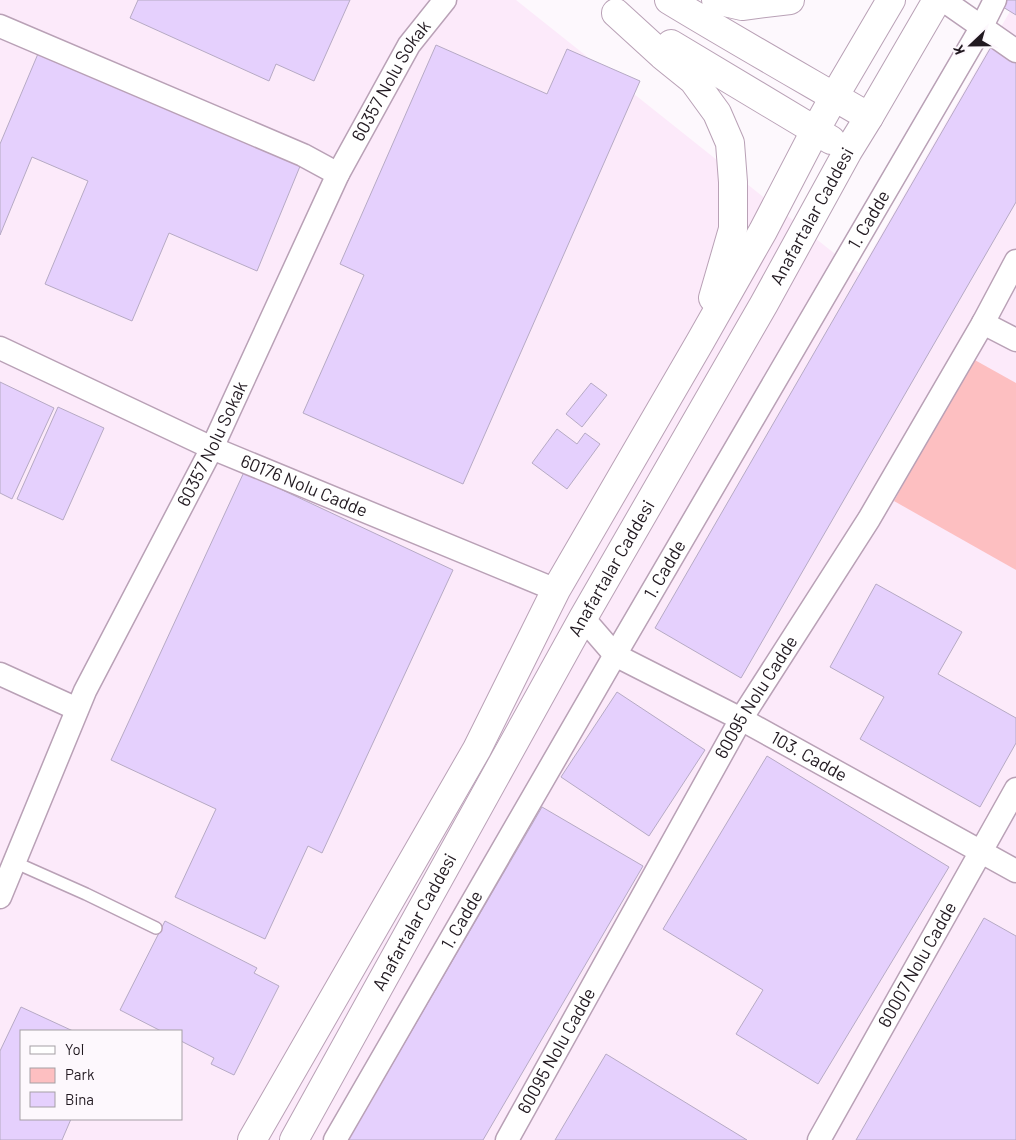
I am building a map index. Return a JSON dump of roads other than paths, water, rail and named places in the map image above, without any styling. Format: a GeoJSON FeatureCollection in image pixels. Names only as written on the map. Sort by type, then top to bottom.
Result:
{"type":"FeatureCollection","features":[{"type":"Feature","properties":{"kind":"main road"},"geometry":{"type":"LineString","coordinates":[[669,0],[748,48],[869,117]]}},
{"type":"Feature","properties":{"kind":"main road"},"geometry":{"type":"LineString","coordinates":[[716,0],[742,6],[790,0]]}},
{"type":"Feature","properties":{"kind":"main road","name":"Anafartalar Caddesi"},"geometry":{"type":"LineString","coordinates":[[252,1140],[478,749],[556,590],[700,342],[762,231],[815,130],[891,0]]}},
{"type":"Feature","properties":{"kind":"main road","name":"Anafartalar Caddesi"},"geometry":{"type":"LineString","coordinates":[[294,1140],[583,618],[764,304],[848,151],[937,0]]}},
{"type":"Feature","properties":{"kind":"main road"},"geometry":{"type":"LineString","coordinates":[[606,6],[848,151]]}},
{"type":"Feature","properties":{"kind":"main road"},"geometry":{"type":"LineString","coordinates":[[606,6],[693,80],[717,114],[730,143],[733,182],[733,229],[700,342]]}},
{"type":"Feature","properties":{"kind":"street","name":"60357 Nolu Sokak"},"geometry":{"type":"LineString","coordinates":[[0,897],[85,691],[212,448],[338,174],[408,45],[445,0]]}},
{"type":"Feature","properties":{"kind":"street"},"geometry":{"type":"LineString","coordinates":[[943,0],[1016,51]]}},
{"type":"Feature","properties":{"kind":"street","name":"1. Cadde"},"geometry":{"type":"LineString","coordinates":[[335,1140],[615,655],[981,28],[995,0]]}},
{"type":"Feature","properties":{"kind":"street"},"geometry":{"type":"LineString","coordinates":[[0,26],[303,155],[338,174]]}},
{"type":"Feature","properties":{"kind":"street","name":"60095 Nolu Cadde"},"geometry":{"type":"LineString","coordinates":[[507,1140],[741,719],[869,519],[983,323],[1016,261]]}},
{"type":"Feature","properties":{"kind":"street"},"geometry":{"type":"LineString","coordinates":[[983,323],[1016,340]]}},
{"type":"Feature","properties":{"kind":"street","name":"60176 Nolu Cadde"},"geometry":{"type":"LineString","coordinates":[[0,348],[212,448],[556,590]]}},
{"type":"Feature","properties":{"kind":"street","name":"103. Cadde"},"geometry":{"type":"LineString","coordinates":[[583,618],[615,655],[741,719],[980,850],[1016,872]]}},
{"type":"Feature","properties":{"kind":"street"},"geometry":{"type":"LineString","coordinates":[[0,674],[77,709]]}},
{"type":"Feature","properties":{"kind":"street","name":"60007 Nolu Cadde"},"geometry":{"type":"LineString","coordinates":[[819,1140],[980,850],[1016,789]]}},
{"type":"Feature","properties":{"kind":"lane"},"geometry":{"type":"LineString","coordinates":[[14,862],[156,928]]}}]}
